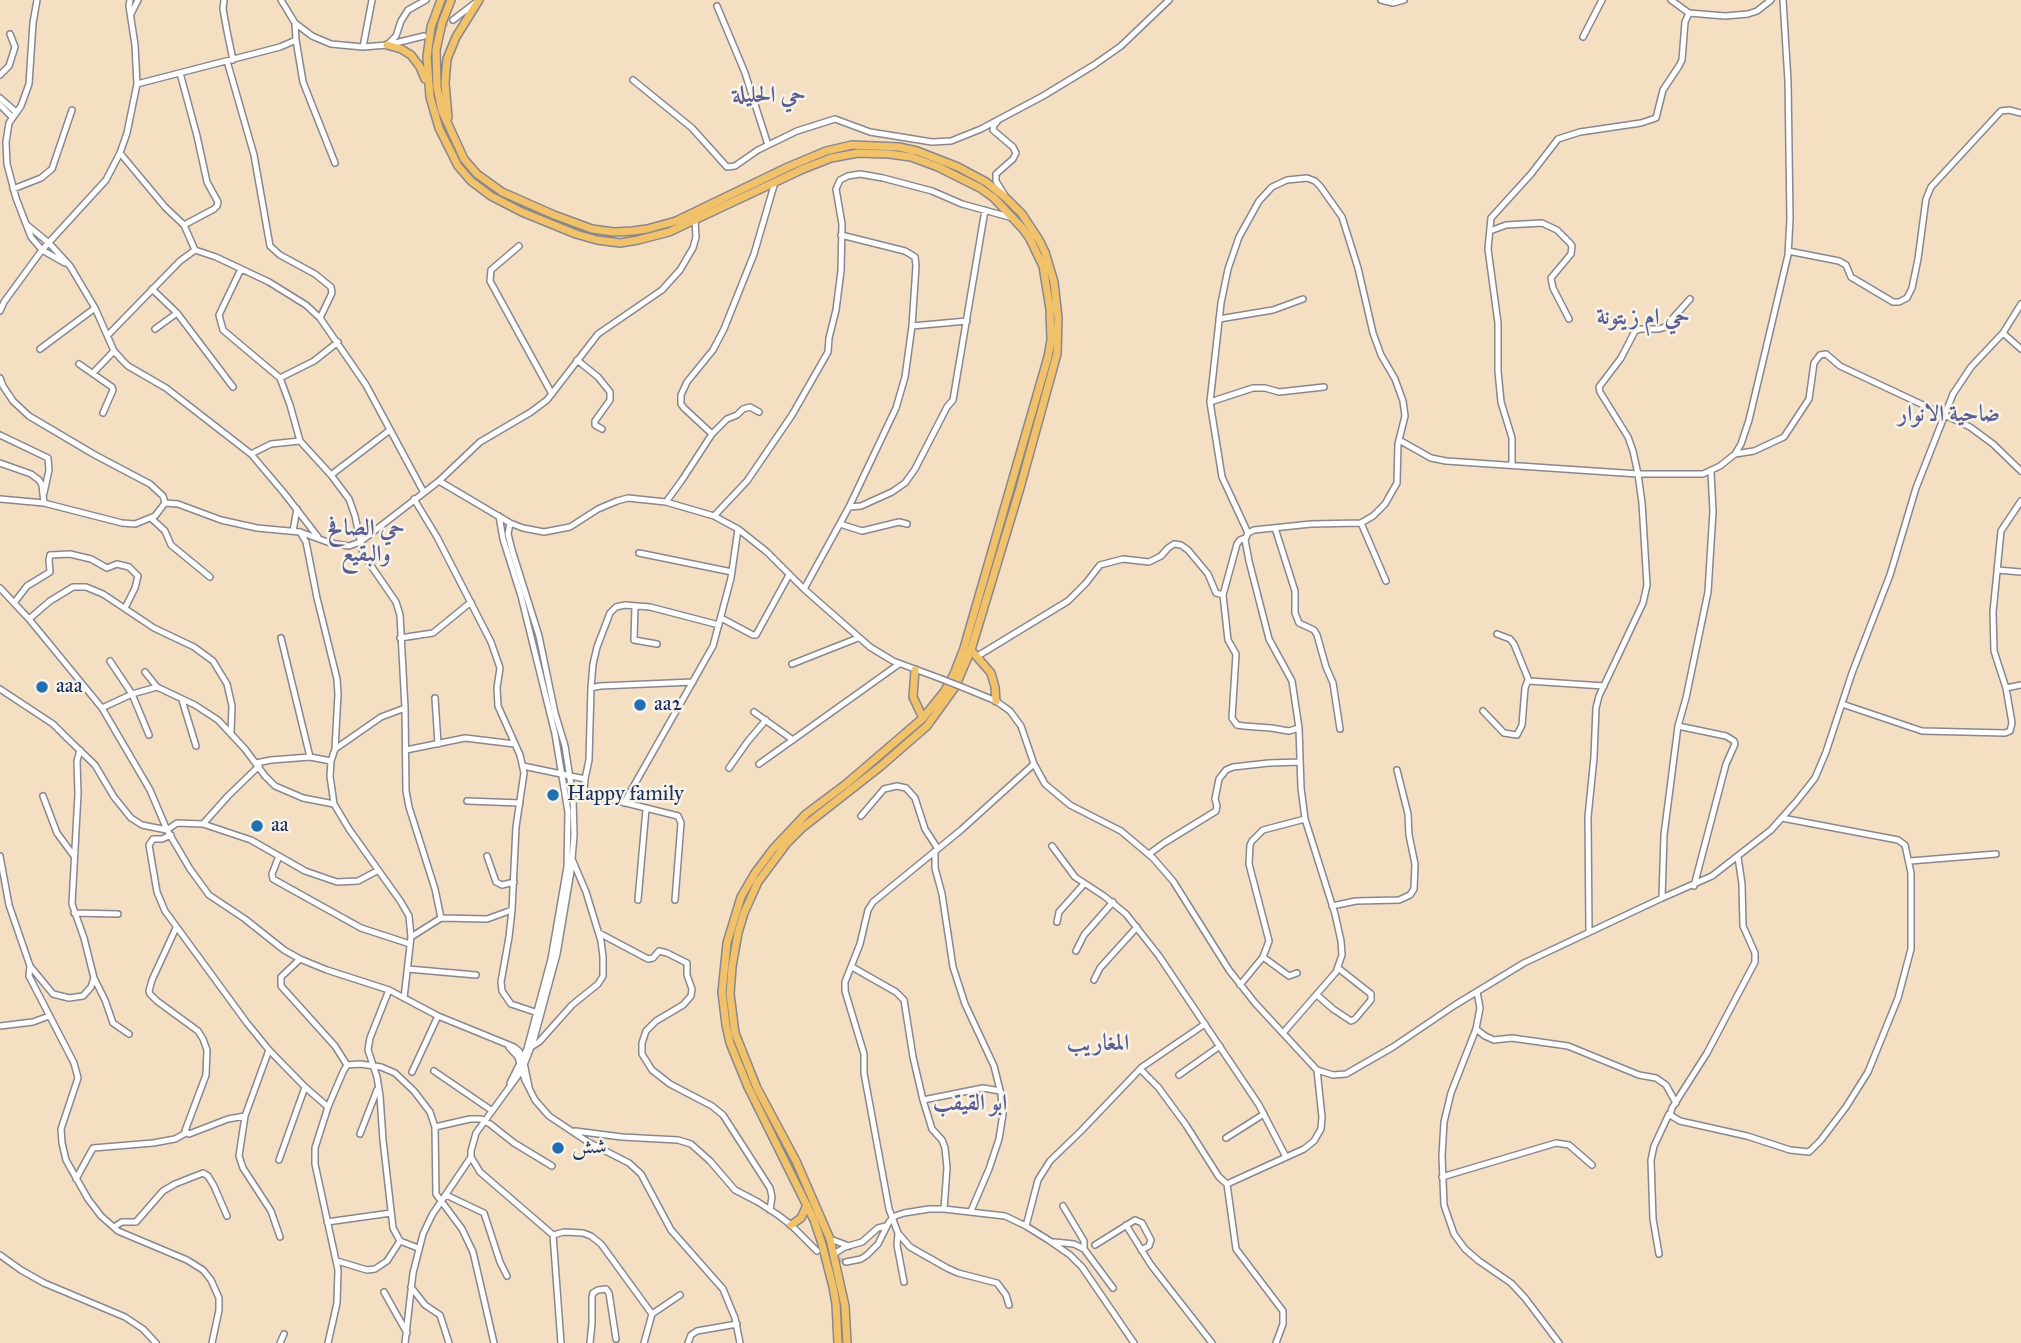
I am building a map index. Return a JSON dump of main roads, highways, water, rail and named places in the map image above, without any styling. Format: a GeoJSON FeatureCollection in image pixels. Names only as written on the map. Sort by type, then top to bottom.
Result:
{"type":"FeatureCollection","features":[{"type":"Feature","properties":{"kind":"main road"},"geometry":{"type":"LineString","coordinates":[[451,0],[437,39],[435,63],[442,111],[464,159],[477,174],[502,192],[592,229],[614,232],[647,229],[676,221],[805,159],[840,147],[899,147],[939,159],[986,182],[1005,197],[1027,220],[1045,252],[1054,282],[1058,304],[1058,344],[973,654],[943,706],[927,726],[802,828],[779,852],[751,895],[738,933],[730,994],[736,1032],[757,1088],[796,1161],[830,1238],[845,1306],[847,1343]]}},
{"type":"Feature","properties":{"kind":"main road"},"geometry":{"type":"LineString","coordinates":[[449,128],[445,91],[446,63],[456,37],[478,0]]}},
{"type":"Feature","properties":{"kind":"main road"},"geometry":{"type":"LineString","coordinates":[[430,97],[428,43],[439,4]]}},
{"type":"Feature","properties":{"kind":"main road"},"geometry":{"type":"LineString","coordinates":[[387,45],[402,44],[420,67],[442,135],[464,174],[491,196],[576,234],[620,243],[652,237],[831,158],[858,153],[889,154],[938,167],[970,182],[994,198],[1030,239],[1043,266],[1051,309],[1051,340],[964,648],[954,674],[923,719],[806,814],[779,841],[749,883],[736,911],[727,943],[722,992],[730,1043],[754,1100],[814,1220],[833,1287],[838,1343]]}},
{"type":"Feature","properties":{"kind":"main road"},"geometry":{"type":"LineString","coordinates":[[549,223],[554,215]]}},
{"type":"Feature","properties":{"kind":"main road"},"geometry":{"type":"LineString","coordinates":[[973,654],[993,679],[996,701]]}},
{"type":"Feature","properties":{"kind":"main road"},"geometry":{"type":"LineString","coordinates":[[963,671],[982,665]]}},
{"type":"Feature","properties":{"kind":"main road"},"geometry":{"type":"LineString","coordinates":[[915,670],[912,691],[923,719]]}},
{"type":"Feature","properties":{"kind":"main road"},"geometry":{"type":"LineString","coordinates":[[917,705],[934,705]]}},
{"type":"Feature","properties":{"kind":"main road"},"geometry":{"type":"LineString","coordinates":[[791,1225],[801,1218],[807,1205]]}},
{"type":"Feature","properties":{"kind":"main road"},"geometry":{"type":"LineString","coordinates":[[801,1218],[814,1220]]}},
{"type":"Feature","properties":{"kind":"tunnel"},"geometry":{"type":"LineString","coordinates":[[430,33],[453,20]]}},
{"type":"Feature","properties":{"kind":"tunnel"},"geometry":{"type":"LineString","coordinates":[[817,1251],[846,1262]]}},
{"type":"Feature","properties":{"kind":"place","name":"aaa"},"geometry":{"type":"Point","coordinates":[42,687]}},
{"type":"Feature","properties":{"kind":"place","name":"aa2"},"geometry":{"type":"Point","coordinates":[640,705]}},
{"type":"Feature","properties":{"kind":"place","name":"Happy family"},"geometry":{"type":"Point","coordinates":[553,795]}},
{"type":"Feature","properties":{"kind":"place","name":"aa"},"geometry":{"type":"Point","coordinates":[257,826]}},
{"type":"Feature","properties":{"kind":"place","name":"شش"},"geometry":{"type":"Point","coordinates":[558,1148]}},
{"type":"Feature","properties":{"kind":"district","name":"حي الحليلة"},"geometry":{"type":"Point","coordinates":[769,96]}},
{"type":"Feature","properties":{"kind":"district","name":"حي ام زيتونة"},"geometry":{"type":"Point","coordinates":[1643,318]}},
{"type":"Feature","properties":{"kind":"district","name":"ضاحية الانوار"},"geometry":{"type":"Point","coordinates":[1949,415]}},
{"type":"Feature","properties":{"kind":"district","name":"حي الصافح والبقيع"},"geometry":{"type":"Point","coordinates":[366,542]}},
{"type":"Feature","properties":{"kind":"district","name":"المغاريب"},"geometry":{"type":"Point","coordinates":[1098,1044]}},
{"type":"Feature","properties":{"kind":"district","name":"ابو القيقب"},"geometry":{"type":"Point","coordinates":[970,1104]}}]}
